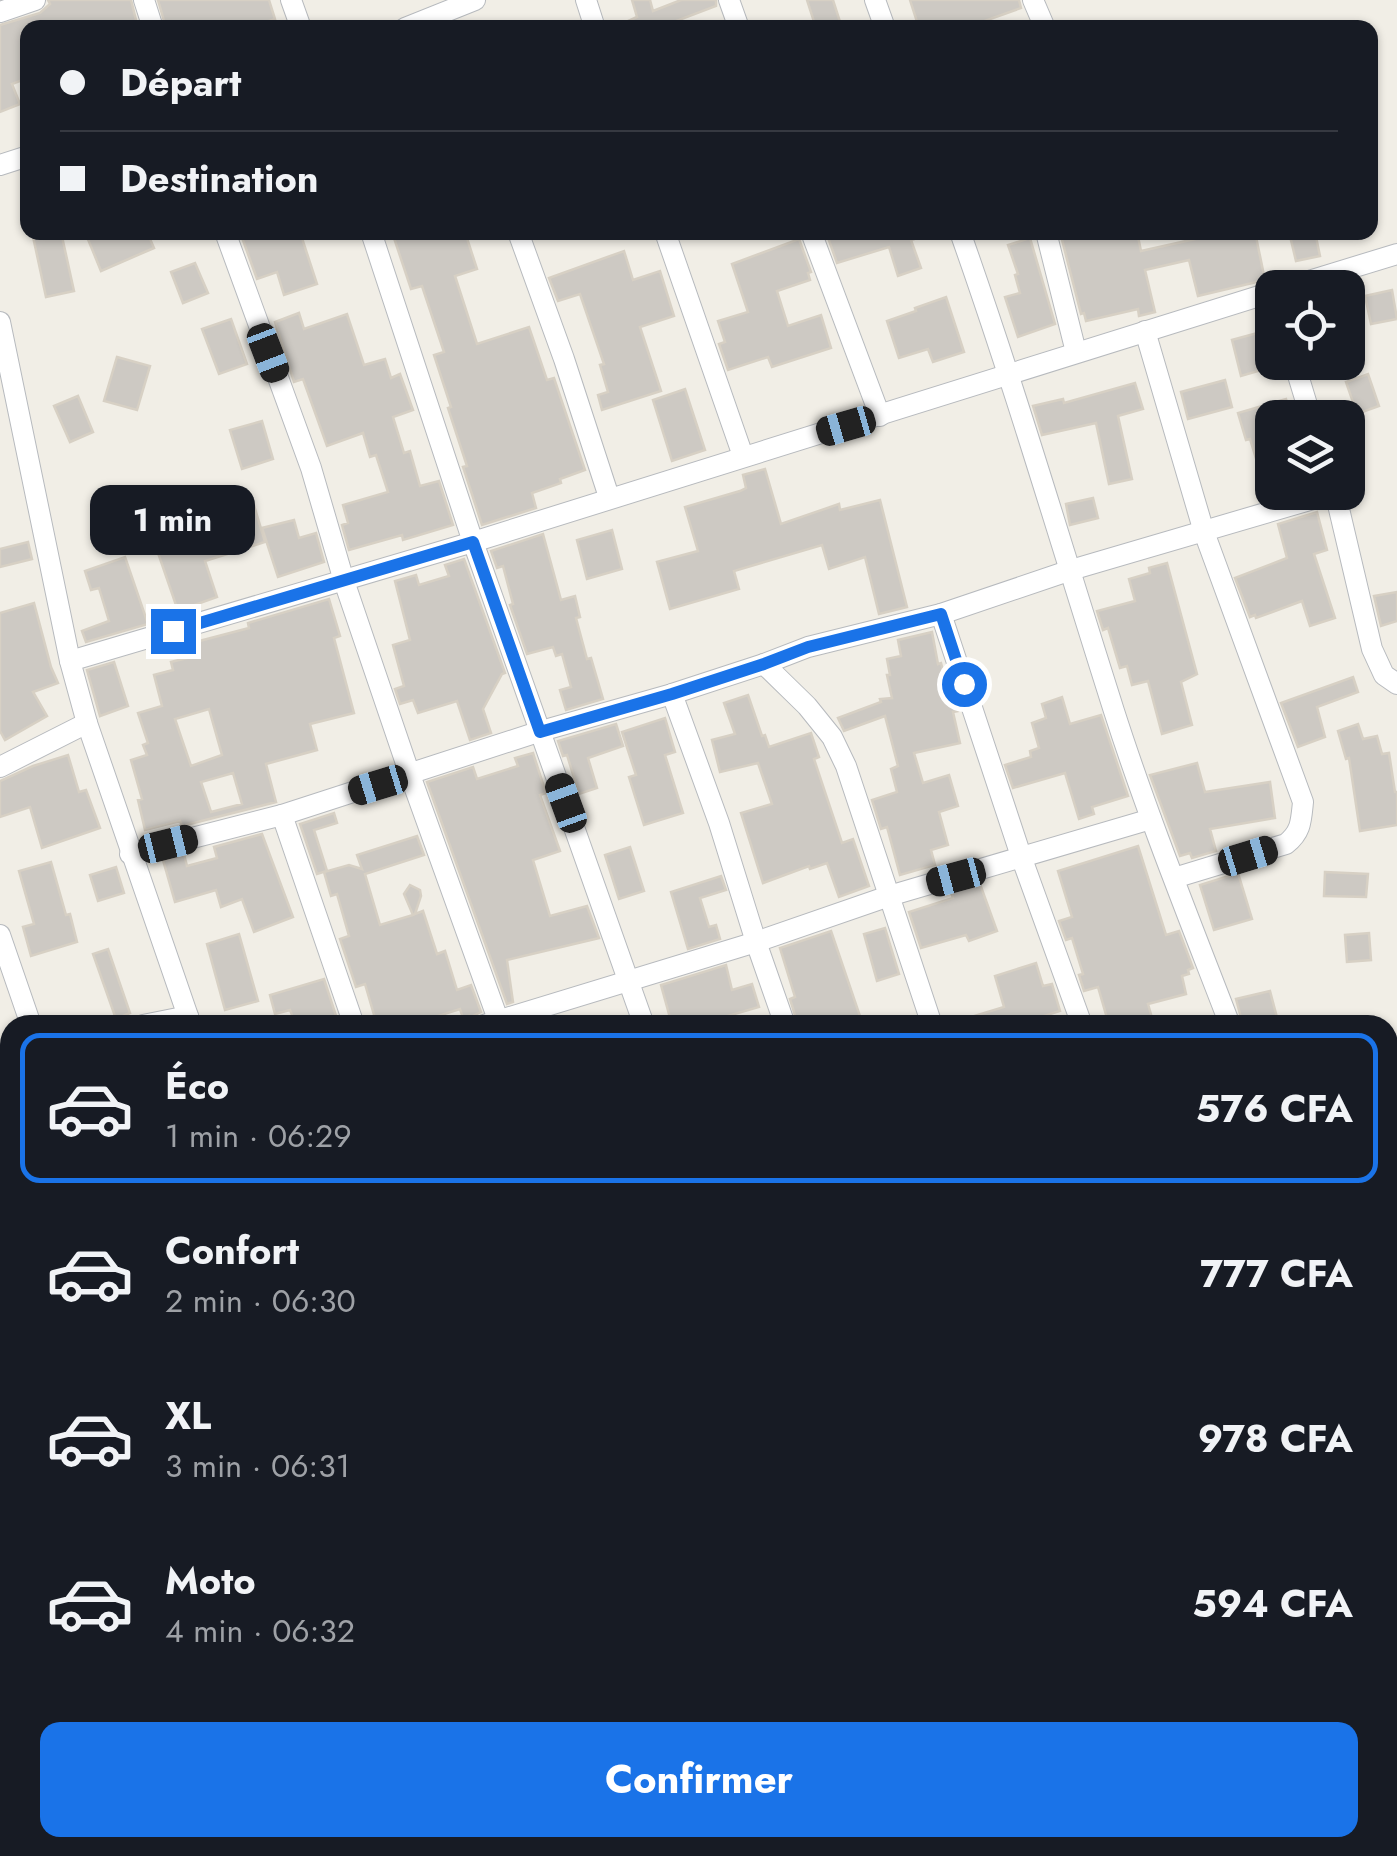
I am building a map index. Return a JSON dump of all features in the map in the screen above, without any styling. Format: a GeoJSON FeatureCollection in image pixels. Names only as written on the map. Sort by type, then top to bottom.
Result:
{"type":"FeatureCollection","features":[{"type":"Feature","properties":{"kind":"street"},"geometry":{"type":"LineString","coordinates":[[0,12],[34,0]]}},
{"type":"Feature","properties":{"kind":"street"},"geometry":{"type":"LineString","coordinates":[[440,14],[475,0]]}},
{"type":"Feature","properties":{"kind":"street"},"geometry":{"type":"LineString","coordinates":[[228,240],[311,468],[344,581],[491,1015]]}},
{"type":"Feature","properties":{"kind":"street"},"geometry":{"type":"LineString","coordinates":[[374,240],[473,542],[640,1015]]}},
{"type":"Feature","properties":{"kind":"street"},"geometry":{"type":"LineString","coordinates":[[521,240],[609,498]]}},
{"type":"Feature","properties":{"kind":"street"},"geometry":{"type":"LineString","coordinates":[[668,240],[743,456]]}},
{"type":"Feature","properties":{"kind":"street"},"geometry":{"type":"LineString","coordinates":[[814,240],[880,416]]}},
{"type":"Feature","properties":{"kind":"street"},"geometry":{"type":"LineString","coordinates":[[963,240],[1114,712],[1226,1015]]}},
{"type":"Feature","properties":{"kind":"street"},"geometry":{"type":"LineString","coordinates":[[1048,240],[1076,352]]}},
{"type":"Feature","properties":{"kind":"street"},"geometry":{"type":"LineString","coordinates":[[1345,270],[1397,254]]}},
{"type":"Feature","properties":{"kind":"street"},"geometry":{"type":"LineString","coordinates":[[70,661],[473,542],[1255,297]]}},
{"type":"Feature","properties":{"kind":"street"},"geometry":{"type":"LineString","coordinates":[[0,322],[70,661],[87,724],[187,1015]]}},
{"type":"Feature","properties":{"kind":"street"},"geometry":{"type":"LineString","coordinates":[[1144,331],[1204,532],[1303,802],[1296,836],[1286,844],[1174,878]]}},
{"type":"Feature","properties":{"kind":"street"},"geometry":{"type":"LineString","coordinates":[[130,854],[282,816],[540,732],[672,694],[808,647],[941,614],[1071,570],[1278,510]]}},
{"type":"Feature","properties":{"kind":"street"},"geometry":{"type":"LineString","coordinates":[[1340,510],[1372,649],[1384,675],[1397,684]]}},
{"type":"Feature","properties":{"kind":"street"},"geometry":{"type":"LineString","coordinates":[[941,614],[1078,1015]]}},
{"type":"Feature","properties":{"kind":"street"},"geometry":{"type":"LineString","coordinates":[[764,664],[832,736],[846,766],[929,1015]]}},
{"type":"Feature","properties":{"kind":"street"},"geometry":{"type":"LineString","coordinates":[[672,694],[720,823],[782,1015]]}},
{"type":"Feature","properties":{"kind":"street"},"geometry":{"type":"LineString","coordinates":[[0,767],[87,724]]}},
{"type":"Feature","properties":{"kind":"street"},"geometry":{"type":"LineString","coordinates":[[282,816],[351,1015]]}},
{"type":"Feature","properties":{"kind":"street"},"geometry":{"type":"LineString","coordinates":[[523,1015],[889,896],[1151,819]]}},
{"type":"Feature","properties":{"kind":"street"},"geometry":{"type":"LineString","coordinates":[[0,934],[28,1015]]}},
{"type":"Feature","properties":{"kind":"building"},"geometry":{"type":"Polygon","coordinates":[[[48,0],[131,0],[136,20],[20,20],[20,81],[12,84],[20,104],[0,112],[0,25],[40,13],[50,4],[48,0]]]}},
{"type":"Feature","properties":{"kind":"building"},"geometry":{"type":"Polygon","coordinates":[[[158,0],[269,0],[275,19],[272,20],[164,20],[158,0]]]}},
{"type":"Feature","properties":{"kind":"building"},"geometry":{"type":"Polygon","coordinates":[[[632,0],[650,0],[653,11],[681,0],[716,0],[716,6],[679,20],[630,20],[637,17],[632,0]]]}},
{"type":"Feature","properties":{"kind":"building"},"geometry":{"type":"Polygon","coordinates":[[[807,0],[833,0],[839,20],[813,20],[807,0]]]}},
{"type":"Feature","properties":{"kind":"building"},"geometry":{"type":"Polygon","coordinates":[[[910,0],[1019,0],[1021,8],[987,20],[916,20],[910,0]]]}},
{"type":"Feature","properties":{"kind":"building"},"geometry":{"type":"Polygon","coordinates":[[[34,240],[63,240],[74,291],[46,297],[34,240]]]}},
{"type":"Feature","properties":{"kind":"building"},"geometry":{"type":"Polygon","coordinates":[[[88,240],[150,240],[154,248],[101,271],[88,240]]]}},
{"type":"Feature","properties":{"kind":"building"},"geometry":{"type":"Polygon","coordinates":[[[243,240],[303,240],[317,284],[284,295],[277,272],[257,279],[243,240]]]}},
{"type":"Feature","properties":{"kind":"building"},"geometry":{"type":"Polygon","coordinates":[[[395,240],[468,240],[477,269],[455,276],[477,344],[529,327],[547,380],[554,378],[585,470],[532,493],[536,508],[482,525],[434,355],[444,352],[422,286],[411,289],[395,240]]]}},
{"type":"Feature","properties":{"kind":"building"},"geometry":{"type":"Polygon","coordinates":[[[799,240],[811,272],[810,280],[777,291],[788,326],[821,315],[831,348],[772,367],[768,357],[728,370],[719,344],[725,342],[718,321],[748,312],[732,264],[799,240]]]}},
{"type":"Feature","properties":{"kind":"building"},"geometry":{"type":"Polygon","coordinates":[[[829,240],[911,240],[921,268],[898,276],[889,247],[837,263],[829,240]]]}},
{"type":"Feature","properties":{"kind":"building"},"geometry":{"type":"Polygon","coordinates":[[[1031,240],[1055,324],[1018,337],[1005,297],[1020,293],[1008,245],[1031,240]]]}},
{"type":"Feature","properties":{"kind":"building"},"geometry":{"type":"Polygon","coordinates":[[[1062,240],[1139,240],[1141,251],[1190,240],[1257,240],[1263,270],[1255,270],[1255,282],[1198,296],[1189,260],[1145,270],[1155,312],[1139,316],[1138,309],[1086,321],[1084,313],[1081,314],[1062,240]]]}},
{"type":"Feature","properties":{"kind":"building"},"geometry":{"type":"Polygon","coordinates":[[[1291,240],[1317,240],[1320,256],[1296,261],[1291,240]]]}},
{"type":"Feature","properties":{"kind":"building"},"geometry":{"type":"Polygon","coordinates":[[[624,251],[633,280],[660,271],[674,316],[640,327],[661,391],[602,410],[598,395],[608,392],[600,365],[604,364],[580,294],[558,301],[549,278],[624,251]]]}},
{"type":"Feature","properties":{"kind":"building"},"geometry":{"type":"Polygon","coordinates":[[[195,263],[208,293],[183,303],[171,272],[195,263]]]}},
{"type":"Feature","properties":{"kind":"building"},"geometry":{"type":"Polygon","coordinates":[[[1392,290],[1397,319],[1371,324],[1365,296],[1392,290]]]}},
{"type":"Feature","properties":{"kind":"building"},"geometry":{"type":"Polygon","coordinates":[[[946,297],[964,352],[933,362],[928,349],[899,358],[887,321],[946,297]]]}},
{"type":"Feature","properties":{"kind":"building"},"geometry":{"type":"Polygon","coordinates":[[[299,313],[304,329],[347,314],[364,365],[385,359],[391,378],[400,374],[413,410],[393,417],[404,453],[410,451],[420,486],[439,481],[453,525],[349,550],[342,525],[348,523],[343,505],[388,492],[376,455],[370,457],[363,433],[327,446],[303,379],[294,382],[275,322],[299,313]]]}},
{"type":"Feature","properties":{"kind":"building"},"geometry":{"type":"Polygon","coordinates":[[[231,319],[247,364],[219,374],[202,329],[231,319]]]}},
{"type":"Feature","properties":{"kind":"building"},"geometry":{"type":"Polygon","coordinates":[[[1255,334],[1255,372],[1241,376],[1232,340],[1255,334]]]}},
{"type":"Feature","properties":{"kind":"building"},"geometry":{"type":"Polygon","coordinates":[[[117,357],[150,366],[137,410],[104,401],[117,357]]]}},
{"type":"Feature","properties":{"kind":"building"},"geometry":{"type":"Polygon","coordinates":[[[1368,374],[1379,406],[1365,411],[1365,400],[1352,400],[1346,382],[1365,380],[1368,374]]]}},
{"type":"Feature","properties":{"kind":"building"},"geometry":{"type":"Polygon","coordinates":[[[1225,380],[1232,407],[1188,419],[1181,392],[1225,380]]]}},
{"type":"Feature","properties":{"kind":"building"},"geometry":{"type":"Polygon","coordinates":[[[1135,383],[1143,409],[1118,416],[1132,479],[1109,484],[1096,423],[1042,435],[1033,406],[1063,399],[1064,403],[1135,383]]]}},
{"type":"Feature","properties":{"kind":"building"},"geometry":{"type":"Polygon","coordinates":[[[685,389],[705,450],[672,461],[653,400],[685,389]]]}},
{"type":"Feature","properties":{"kind":"building"},"geometry":{"type":"Polygon","coordinates":[[[78,396],[93,432],[70,442],[54,406],[78,396]]]}},
{"type":"Feature","properties":{"kind":"building"},"geometry":{"type":"Polygon","coordinates":[[[1255,408],[1255,455],[1250,439],[1246,440],[1238,413],[1255,408]]]}},
{"type":"Feature","properties":{"kind":"building"},"geometry":{"type":"Polygon","coordinates":[[[262,421],[273,459],[242,469],[230,430],[262,421]]]}},
{"type":"Feature","properties":{"kind":"building"},"geometry":{"type":"Polygon","coordinates":[[[765,469],[781,524],[839,504],[840,510],[880,500],[907,607],[879,614],[865,557],[829,569],[822,545],[734,571],[739,589],[670,609],[657,562],[698,551],[685,507],[740,491],[746,488],[743,475],[765,469]]]}},
{"type":"Feature","properties":{"kind":"building"},"geometry":{"type":"Polygon","coordinates":[[[1093,498],[1098,518],[1070,525],[1066,504],[1093,498]]]}},
{"type":"Feature","properties":{"kind":"building"},"geometry":{"type":"Polygon","coordinates":[[[253,502],[265,542],[205,561],[217,597],[178,611],[157,550],[199,535],[194,520],[253,502]]]}},
{"type":"Feature","properties":{"kind":"building"},"geometry":{"type":"Polygon","coordinates":[[[1317,512],[1327,550],[1314,554],[1335,618],[1310,626],[1302,601],[1250,617],[1235,578],[1287,558],[1278,524],[1317,512]]]}},
{"type":"Feature","properties":{"kind":"building"},"geometry":{"type":"Polygon","coordinates":[[[294,520],[299,538],[316,533],[324,562],[278,577],[262,528],[294,520]]]}},
{"type":"Feature","properties":{"kind":"building"},"geometry":{"type":"Polygon","coordinates":[[[612,530],[622,569],[587,579],[577,540],[612,530]]]}},
{"type":"Feature","properties":{"kind":"building"},"geometry":{"type":"Polygon","coordinates":[[[543,534],[561,600],[575,596],[580,617],[576,618],[587,659],[591,658],[603,699],[566,710],[560,690],[571,687],[562,654],[556,656],[553,647],[527,654],[510,605],[513,604],[503,566],[497,568],[491,551],[543,534]]]}},
{"type":"Feature","properties":{"kind":"building"},"geometry":{"type":"Polygon","coordinates":[[[28,542],[32,559],[0,567],[0,549],[28,542]]]}},
{"type":"Feature","properties":{"kind":"building"},"geometry":{"type":"Polygon","coordinates":[[[125,557],[148,624],[86,642],[82,631],[109,621],[99,588],[91,590],[85,571],[125,557]]]}},
{"type":"Feature","properties":{"kind":"building"},"geometry":{"type":"Polygon","coordinates":[[[464,559],[505,673],[483,709],[491,733],[470,740],[457,701],[418,713],[413,700],[400,704],[395,689],[404,686],[393,645],[410,640],[395,581],[416,575],[419,585],[449,576],[445,565],[464,559]]]}},
{"type":"Feature","properties":{"kind":"building"},"geometry":{"type":"Polygon","coordinates":[[[1167,563],[1197,674],[1181,682],[1192,725],[1162,734],[1148,681],[1132,685],[1127,666],[1120,668],[1108,628],[1103,630],[1097,611],[1135,601],[1129,579],[1167,563]]]}},
{"type":"Feature","properties":{"kind":"building"},"geometry":{"type":"Polygon","coordinates":[[[1397,592],[1397,621],[1381,626],[1374,596],[1397,592]]]}},
{"type":"Feature","properties":{"kind":"building"},"geometry":{"type":"Polygon","coordinates":[[[329,599],[340,636],[334,638],[354,713],[310,724],[317,750],[266,764],[276,802],[182,826],[180,821],[145,830],[138,800],[142,799],[131,760],[147,755],[143,745],[148,743],[138,713],[162,706],[154,675],[173,670],[171,662],[191,657],[188,644],[249,628],[248,623],[329,599]],[[209,709],[175,719],[191,766],[222,755],[209,709]],[[233,773],[201,782],[211,812],[242,804],[233,773]]]}},
{"type":"Feature","properties":{"kind":"building"},"geometry":{"type":"Polygon","coordinates":[[[34,603],[58,683],[33,692],[47,716],[5,740],[0,731],[0,613],[34,603]]]}},
{"type":"Feature","properties":{"kind":"building"},"geometry":{"type":"Polygon","coordinates":[[[932,632],[938,664],[941,663],[956,703],[958,711],[953,712],[960,743],[914,753],[923,783],[949,775],[958,806],[939,812],[948,845],[931,850],[935,865],[900,875],[887,827],[881,829],[872,800],[897,792],[891,769],[898,766],[885,716],[844,731],[838,718],[881,702],[880,699],[892,698],[887,659],[901,656],[898,640],[932,632]]]}},
{"type":"Feature","properties":{"kind":"building"},"geometry":{"type":"Polygon","coordinates":[[[114,662],[128,706],[100,716],[87,670],[114,662]]]}},
{"type":"Feature","properties":{"kind":"building"},"geometry":{"type":"Polygon","coordinates":[[[1353,677],[1358,692],[1317,707],[1325,737],[1298,747],[1281,703],[1353,677]]]}},
{"type":"Feature","properties":{"kind":"building"},"geometry":{"type":"Polygon","coordinates":[[[748,695],[769,747],[811,733],[819,757],[814,759],[842,843],[853,839],[869,886],[839,897],[827,863],[763,883],[741,813],[772,804],[758,763],[720,772],[712,740],[735,734],[724,703],[748,695]]]}},
{"type":"Feature","properties":{"kind":"building"},"geometry":{"type":"Polygon","coordinates":[[[1062,697],[1070,724],[1101,715],[1128,796],[1092,807],[1094,814],[1079,819],[1065,773],[1013,788],[1005,765],[1031,757],[1030,751],[1039,748],[1032,723],[1046,718],[1042,704],[1062,697]]]}},
{"type":"Feature","properties":{"kind":"building"},"geometry":{"type":"Polygon","coordinates":[[[665,718],[675,752],[665,755],[683,813],[644,825],[629,777],[636,775],[622,732],[665,718]]]}},
{"type":"Feature","properties":{"kind":"building"},"geometry":{"type":"Polygon","coordinates":[[[616,724],[623,746],[588,758],[597,788],[579,794],[567,755],[563,756],[558,741],[616,724]]]}},
{"type":"Feature","properties":{"kind":"building"},"geometry":{"type":"Polygon","coordinates":[[[1358,724],[1363,739],[1377,736],[1382,754],[1389,753],[1397,792],[1397,825],[1360,831],[1349,758],[1346,759],[1338,731],[1358,724]]]}},
{"type":"Feature","properties":{"kind":"building"},"geometry":{"type":"Polygon","coordinates":[[[533,753],[546,793],[540,795],[560,851],[533,860],[550,916],[587,906],[599,938],[507,960],[513,1002],[507,1004],[427,782],[473,767],[477,779],[518,766],[515,758],[533,753]]]}},
{"type":"Feature","properties":{"kind":"building"},"geometry":{"type":"Polygon","coordinates":[[[68,755],[79,792],[86,790],[100,828],[42,848],[30,807],[0,817],[0,781],[68,755]]]}},
{"type":"Feature","properties":{"kind":"building"},"geometry":{"type":"Polygon","coordinates":[[[1197,763],[1205,792],[1270,782],[1275,818],[1210,829],[1216,851],[1192,858],[1190,853],[1180,856],[1150,775],[1197,763]]]}},
{"type":"Feature","properties":{"kind":"building"},"geometry":{"type":"Polygon","coordinates":[[[334,813],[337,823],[314,830],[327,871],[317,874],[300,824],[334,813]]]}},
{"type":"Feature","properties":{"kind":"building"},"geometry":{"type":"Polygon","coordinates":[[[262,834],[293,917],[254,932],[242,899],[221,907],[216,890],[175,902],[163,860],[184,854],[187,866],[217,858],[214,847],[262,834]]]}},
{"type":"Feature","properties":{"kind":"building"},"geometry":{"type":"Polygon","coordinates":[[[417,836],[424,855],[365,874],[380,925],[413,915],[404,894],[410,885],[420,890],[415,914],[423,911],[437,954],[445,951],[457,990],[471,985],[481,1012],[462,1015],[460,1009],[441,1015],[374,1015],[365,984],[356,987],[340,939],[349,936],[337,894],[331,896],[324,872],[349,865],[362,869],[357,855],[417,836]]]}},
{"type":"Feature","properties":{"kind":"building"},"geometry":{"type":"Polygon","coordinates":[[[1138,846],[1166,935],[1179,931],[1193,968],[1182,976],[1186,994],[1148,1004],[1151,1015],[1106,1015],[1098,987],[1084,991],[1072,938],[1066,940],[1059,921],[1072,917],[1058,871],[1138,846]]]}},
{"type":"Feature","properties":{"kind":"building"},"geometry":{"type":"Polygon","coordinates":[[[630,847],[644,891],[619,899],[605,855],[630,847]]]}},
{"type":"Feature","properties":{"kind":"building"},"geometry":{"type":"Polygon","coordinates":[[[51,862],[77,942],[31,956],[23,927],[34,924],[19,871],[51,862]]]}},
{"type":"Feature","properties":{"kind":"building"},"geometry":{"type":"Polygon","coordinates":[[[116,867],[124,893],[98,901],[90,875],[116,867]]]}},
{"type":"Feature","properties":{"kind":"building"},"geometry":{"type":"Polygon","coordinates":[[[1325,872],[1368,874],[1366,897],[1324,896],[1325,872]]]}},
{"type":"Feature","properties":{"kind":"building"},"geometry":{"type":"Polygon","coordinates":[[[1238,873],[1252,919],[1214,930],[1200,885],[1238,873]]]}},
{"type":"Feature","properties":{"kind":"building"},"geometry":{"type":"Polygon","coordinates":[[[721,876],[726,890],[700,898],[709,927],[716,925],[720,939],[688,949],[671,892],[721,876]]]}},
{"type":"Feature","properties":{"kind":"building"},"geometry":{"type":"Polygon","coordinates":[[[980,884],[997,931],[969,941],[966,935],[921,948],[909,912],[953,898],[951,892],[980,884]]]}},
{"type":"Feature","properties":{"kind":"building"},"geometry":{"type":"Polygon","coordinates":[[[885,928],[899,974],[877,981],[864,934],[885,928]]]}},
{"type":"Feature","properties":{"kind":"building"},"geometry":{"type":"Polygon","coordinates":[[[831,931],[860,1015],[795,1015],[790,999],[795,997],[780,948],[831,931]]]}},
{"type":"Feature","properties":{"kind":"building"},"geometry":{"type":"Polygon","coordinates":[[[1369,933],[1371,960],[1347,962],[1345,935],[1369,933]]]}},
{"type":"Feature","properties":{"kind":"building"},"geometry":{"type":"Polygon","coordinates":[[[239,934],[258,1001],[225,1010],[207,944],[239,934]]]}},
{"type":"Feature","properties":{"kind":"building"},"geometry":{"type":"Polygon","coordinates":[[[108,949],[130,1013],[115,1015],[93,954],[108,949]]]}},
{"type":"Feature","properties":{"kind":"building"},"geometry":{"type":"Polygon","coordinates":[[[1036,963],[1043,986],[1052,984],[1060,1011],[1047,1015],[978,1015],[1004,1007],[995,976],[1036,963]]]}},
{"type":"Feature","properties":{"kind":"building"},"geometry":{"type":"Polygon","coordinates":[[[726,965],[732,990],[752,984],[759,1007],[731,1015],[669,1015],[661,985],[726,965]]]}},
{"type":"Feature","properties":{"kind":"building"},"geometry":{"type":"Polygon","coordinates":[[[324,979],[336,1015],[292,1015],[290,1010],[275,1014],[270,995],[324,979]]]}},
{"type":"Feature","properties":{"kind":"building"},"geometry":{"type":"Polygon","coordinates":[[[1270,991],[1276,1015],[1240,1015],[1236,999],[1270,991]]]}},
{"type":"Feature","properties":{"kind":"route"},"geometry":{"type":"LineString","coordinates":[[173,631],[473,542],[540,732],[672,694],[808,647],[941,614],[964,684]]}}]}
